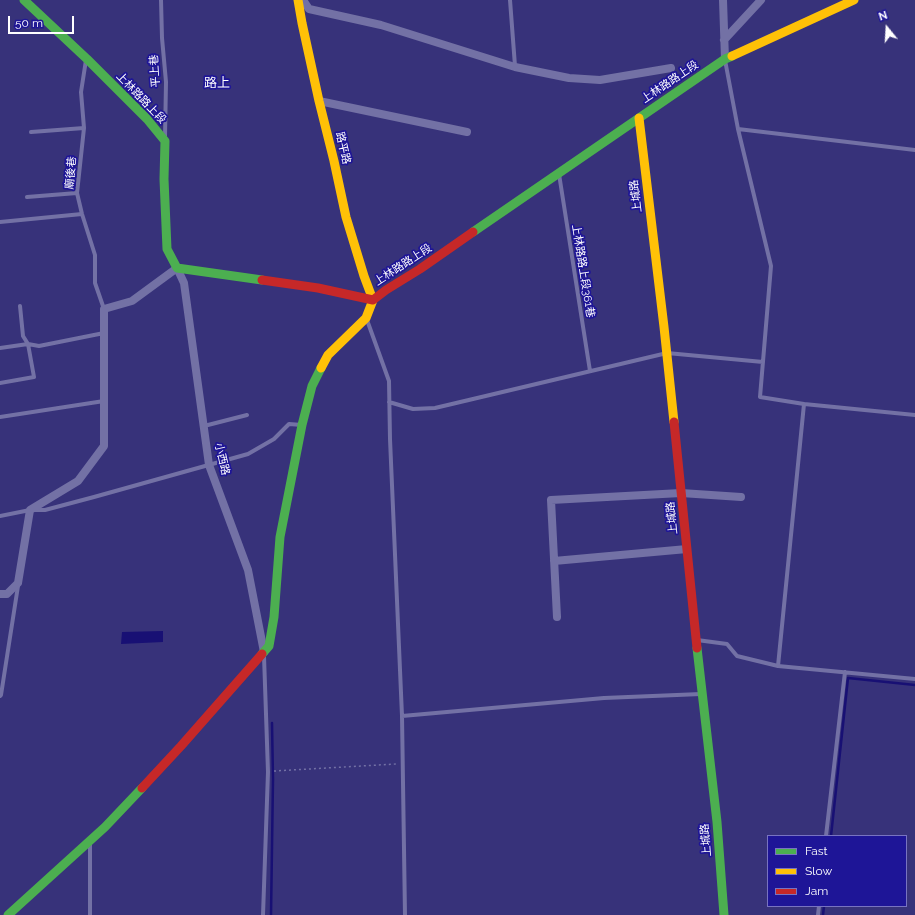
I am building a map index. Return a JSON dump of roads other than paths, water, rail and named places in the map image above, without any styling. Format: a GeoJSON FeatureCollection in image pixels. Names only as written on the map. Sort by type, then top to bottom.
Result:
{"type":"FeatureCollection","features":[{"type":"Feature","properties":{"kind":"street","name":"上林路路上段"},"geometry":{"type":"LineString","coordinates":[[24,0],[87,59],[147,119],[165,141],[164,179],[167,250],[177,268],[318,288],[373,300],[725,59],[854,0]]}},
{"type":"Feature","properties":{"kind":"street","name":"路平路"},"geometry":{"type":"LineString","coordinates":[[298,0],[319,101],[334,160],[346,217],[373,300]]}},
{"type":"Feature","properties":{"kind":"street"},"geometry":{"type":"LineString","coordinates":[[303,0],[309,9],[381,25],[515,67],[569,78],[600,80],[671,68]]}},
{"type":"Feature","properties":{"kind":"street"},"geometry":{"type":"LineString","coordinates":[[723,0],[725,59]]}},
{"type":"Feature","properties":{"kind":"street"},"geometry":{"type":"LineString","coordinates":[[724,40],[760,0]]}},
{"type":"Feature","properties":{"kind":"street"},"geometry":{"type":"LineString","coordinates":[[319,101],[467,132]]}},
{"type":"Feature","properties":{"kind":"street","name":"上城路"},"geometry":{"type":"LineString","coordinates":[[639,118],[667,353],[696,640],[717,822],[724,915]]}},
{"type":"Feature","properties":{"kind":"street"},"geometry":{"type":"LineString","coordinates":[[0,594],[7,594],[18,583],[30,510],[78,481],[104,446],[104,309],[132,301],[177,268]]}},
{"type":"Feature","properties":{"kind":"street","name":"小西路"},"geometry":{"type":"LineString","coordinates":[[177,268],[184,284],[209,465],[248,570],[264,652]]}},
{"type":"Feature","properties":{"kind":"street"},"geometry":{"type":"LineString","coordinates":[[8,915],[105,827],[181,746],[269,646],[273,624],[280,537],[302,424],[312,386],[328,356],[366,318],[373,300]]}},
{"type":"Feature","properties":{"kind":"street"},"geometry":{"type":"LineString","coordinates":[[556,618],[551,500],[681,493],[741,497]]}},
{"type":"Feature","properties":{"kind":"street"},"geometry":{"type":"LineString","coordinates":[[554,561],[687,549]]}},
{"type":"Feature","properties":{"kind":"lane","name":"平上巷"},"geometry":{"type":"LineString","coordinates":[[161,0],[162,38],[166,82],[165,141]]}},
{"type":"Feature","properties":{"kind":"lane"},"geometry":{"type":"LineString","coordinates":[[510,0],[515,67]]}},
{"type":"Feature","properties":{"kind":"lane","name":"廟後巷"},"geometry":{"type":"LineString","coordinates":[[87,59],[81,92],[84,128],[77,193],[95,255],[95,283],[104,309]]}},
{"type":"Feature","properties":{"kind":"lane"},"geometry":{"type":"LineString","coordinates":[[725,59],[738,129],[771,266],[760,398],[915,415]]}},
{"type":"Feature","properties":{"kind":"lane"},"geometry":{"type":"LineString","coordinates":[[31,132],[84,128]]}},
{"type":"Feature","properties":{"kind":"lane"},"geometry":{"type":"LineString","coordinates":[[738,129],[915,150]]}},
{"type":"Feature","properties":{"kind":"lane","name":"上林路路上段361巷"},"geometry":{"type":"LineString","coordinates":[[559,173],[590,371]]}},
{"type":"Feature","properties":{"kind":"lane"},"geometry":{"type":"LineString","coordinates":[[27,197],[77,193]]}},
{"type":"Feature","properties":{"kind":"lane"},"geometry":{"type":"LineString","coordinates":[[0,222],[82,214]]}},
{"type":"Feature","properties":{"kind":"lane"},"geometry":{"type":"LineString","coordinates":[[0,383],[34,377],[28,344],[23,336],[20,306]]}},
{"type":"Feature","properties":{"kind":"lane"},"geometry":{"type":"LineString","coordinates":[[366,318],[389,381],[390,439],[402,716],[405,915]]}},
{"type":"Feature","properties":{"kind":"lane"},"geometry":{"type":"LineString","coordinates":[[0,348],[28,344],[39,346],[104,333]]}},
{"type":"Feature","properties":{"kind":"lane"},"geometry":{"type":"LineString","coordinates":[[390,402],[413,409],[435,408],[667,353],[763,362]]}},
{"type":"Feature","properties":{"kind":"lane"},"geometry":{"type":"LineString","coordinates":[[0,417],[104,401]]}},
{"type":"Feature","properties":{"kind":"lane"},"geometry":{"type":"LineString","coordinates":[[778,666],[804,404]]}},
{"type":"Feature","properties":{"kind":"lane"},"geometry":{"type":"LineString","coordinates":[[204,426],[246,415]]}},
{"type":"Feature","properties":{"kind":"lane"},"geometry":{"type":"LineString","coordinates":[[0,516],[30,510],[45,510],[248,454],[274,439],[288,424],[302,424]]}},
{"type":"Feature","properties":{"kind":"lane"},"geometry":{"type":"LineString","coordinates":[[0,696],[18,583]]}},
{"type":"Feature","properties":{"kind":"lane"},"geometry":{"type":"LineString","coordinates":[[696,640],[727,644],[737,656],[778,666],[915,680]]}},
{"type":"Feature","properties":{"kind":"lane"},"geometry":{"type":"LineString","coordinates":[[263,915],[268,772],[264,652]]}},
{"type":"Feature","properties":{"kind":"lane"},"geometry":{"type":"LineString","coordinates":[[826,835],[845,672]]}},
{"type":"Feature","properties":{"kind":"lane"},"geometry":{"type":"LineString","coordinates":[[402,716],[604,698],[702,694]]}},
{"type":"Feature","properties":{"kind":"lane"},"geometry":{"type":"LineString","coordinates":[[90,840],[90,915]]}},
{"type":"Feature","properties":{"kind":"waterway"},"geometry":{"type":"LineString","coordinates":[[831,835],[848,678],[915,685]]}},
{"type":"Feature","properties":{"kind":"waterway"},"geometry":{"type":"LineString","coordinates":[[271,915],[273,779],[272,723]]}},
{"type":"Feature","properties":{"kind":"waterway"},"geometry":{"type":"LineString","coordinates":[[823,915],[824,907]]}},
{"type":"Feature","properties":{"kind":"district","name":"路上"},"geometry":{"type":"Point","coordinates":[217,83]}}]}
